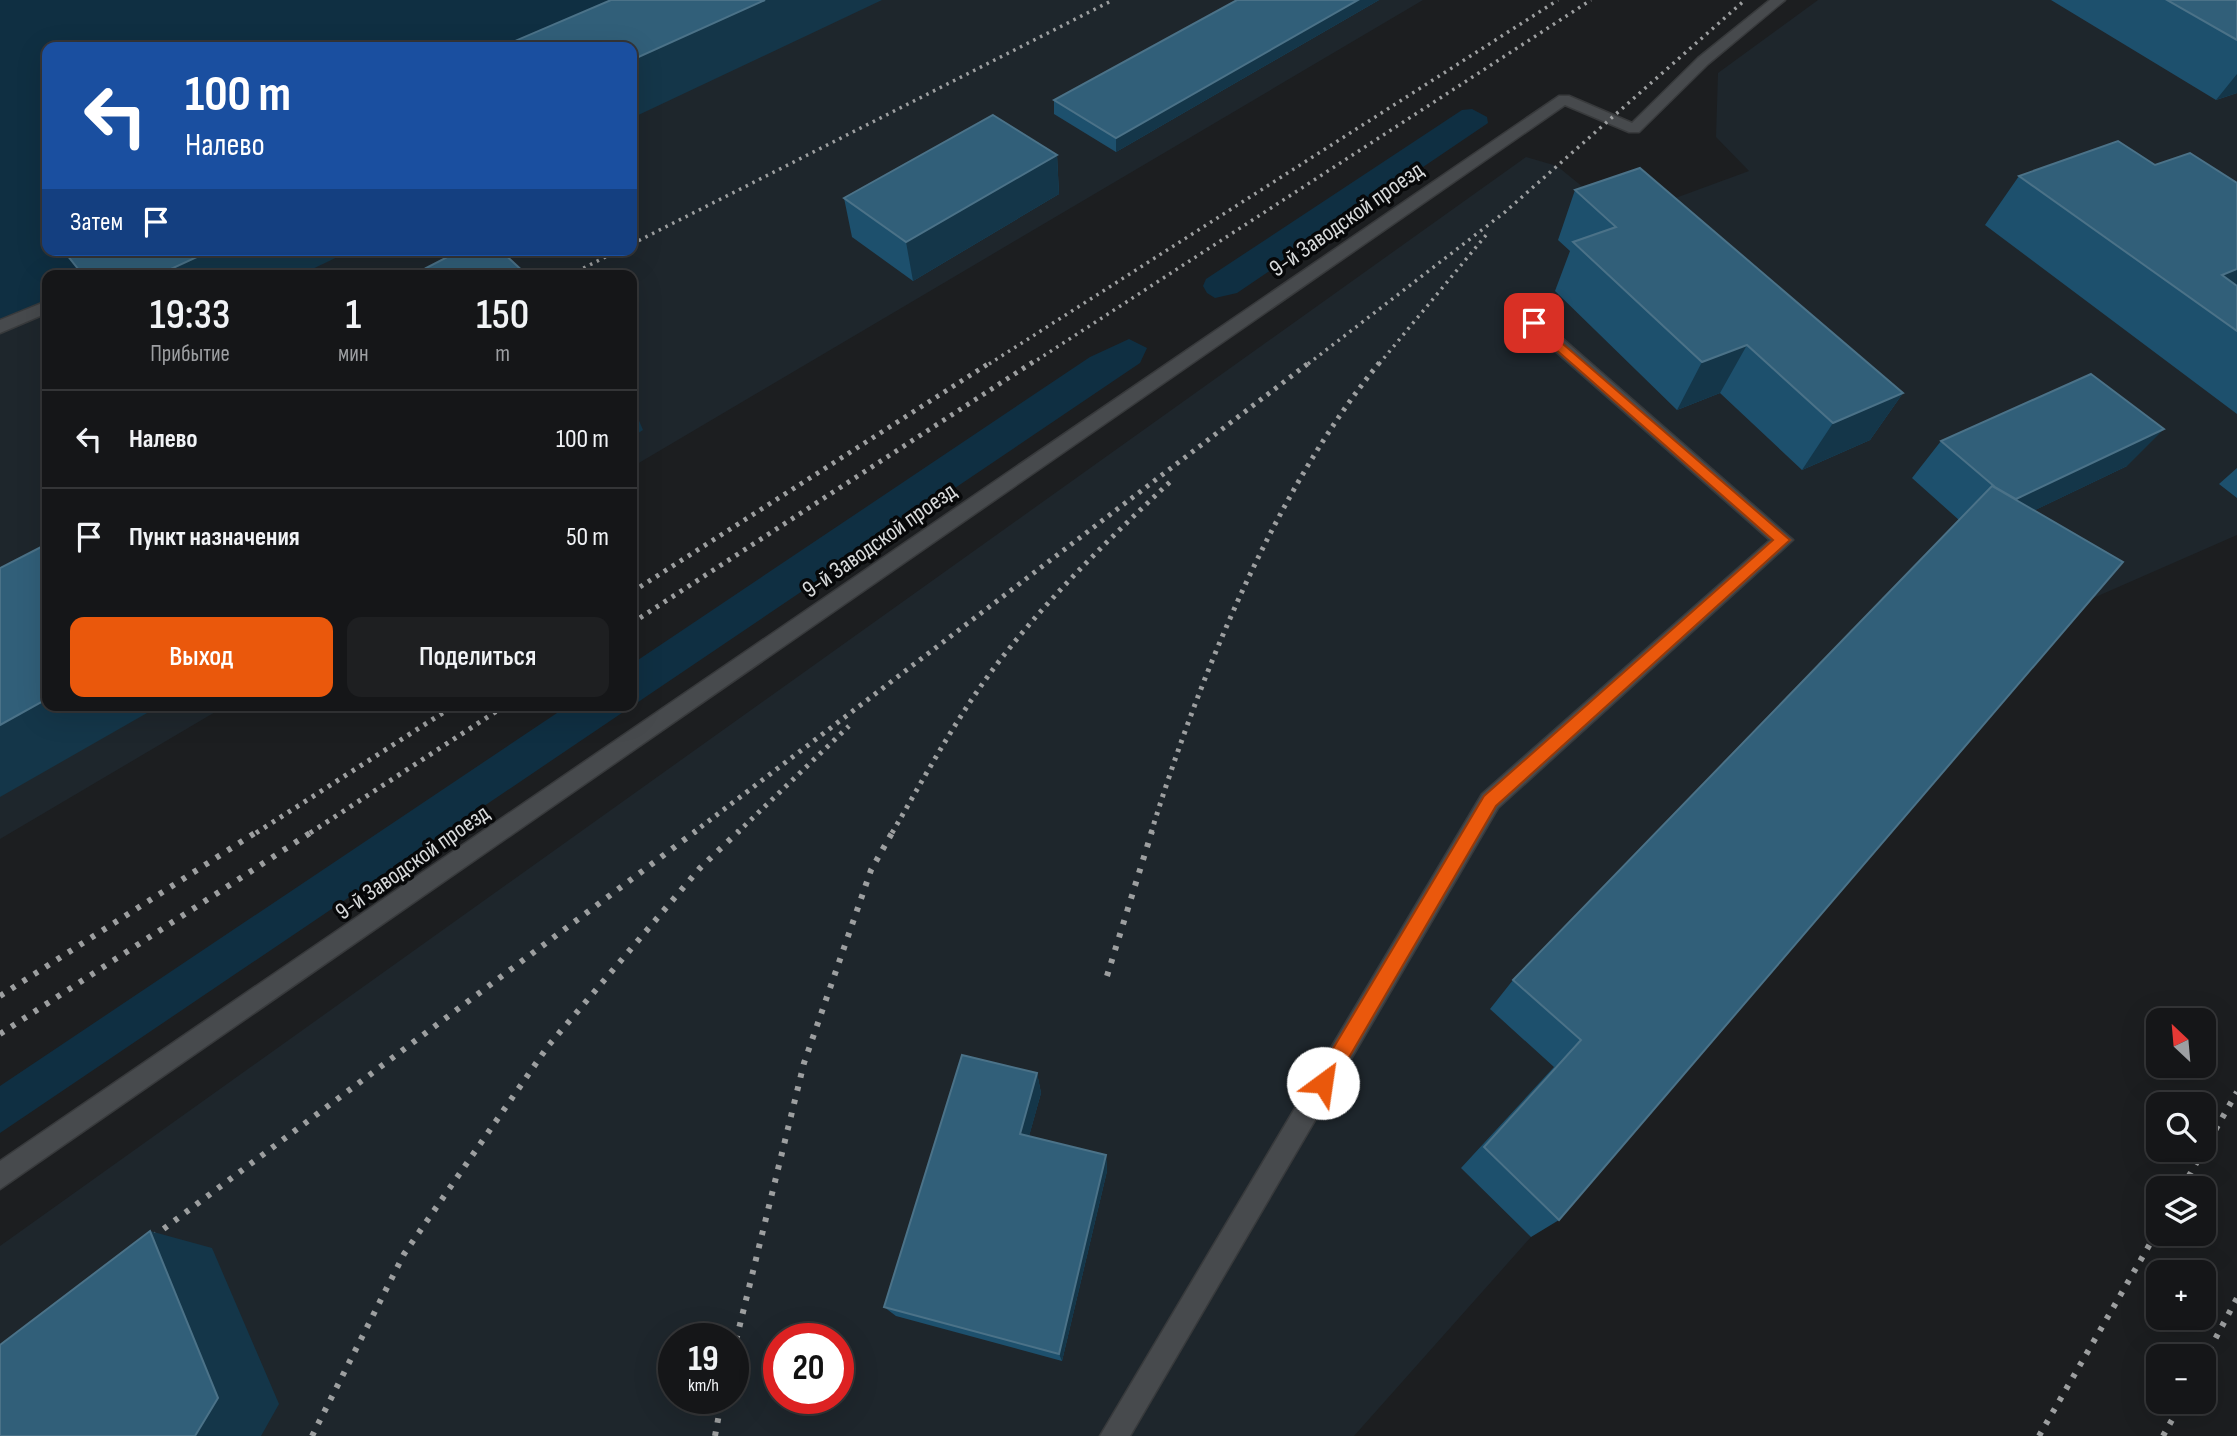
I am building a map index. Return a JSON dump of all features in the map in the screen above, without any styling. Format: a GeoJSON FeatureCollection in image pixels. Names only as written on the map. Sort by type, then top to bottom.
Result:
{"type":"FeatureCollection","features":[{"type":"Feature","properties":{"kind":"lane","name":"9-й Заводской проезд"},"geometry":{"type":"LineString","coordinates":[[0,1176],[1563,99],[1634,129],[1703,61],[1778,0]]}},
{"type":"Feature","properties":{"kind":"lane"},"geometry":{"type":"LineString","coordinates":[[0,327],[42,309]]}},
{"type":"Feature","properties":{"kind":"lane"},"geometry":{"type":"LineString","coordinates":[[1114,1436],[1490,801],[1783,540],[1534,323]]}},
{"type":"Feature","properties":{"kind":"shaded area"},"geometry":{"type":"Polygon","coordinates":[[[0,0],[734,0],[637,43],[42,42],[42,256],[167,256],[137,270],[42,270],[42,306],[0,320],[0,0]]]}},
{"type":"Feature","properties":{"kind":"shaded area"},"geometry":{"type":"Polygon","coordinates":[[[739,0],[1423,0],[637,464],[637,270],[137,270],[167,256],[637,256],[637,46],[739,0]]]}},
{"type":"Feature","properties":{"kind":"shaded area"},"geometry":{"type":"Polygon","coordinates":[[[1818,0],[2237,0],[2237,535],[2075,606],[1531,1237],[1354,1436],[0,1436],[0,1246],[1526,157],[1557,166],[1621,218],[1749,171],[1716,137],[1718,73],[1818,0]]]}},
{"type":"Feature","properties":{"kind":"shaded area"},"geometry":{"type":"Polygon","coordinates":[[[1472,109],[1487,117],[1488,123],[1237,293],[1215,298],[1207,293],[1203,286],[1206,279],[1462,110],[1472,109]]]}},
{"type":"Feature","properties":{"kind":"shaded area"},"geometry":{"type":"Polygon","coordinates":[[[42,312],[42,711],[217,711],[0,839],[0,331],[42,312]]]}},
{"type":"Feature","properties":{"kind":"shaded area"},"geometry":{"type":"Polygon","coordinates":[[[1129,339],[1147,348],[1140,363],[637,703],[637,661],[1090,357],[1129,339]]]}},
{"type":"Feature","properties":{"kind":"shaded area"},"geometry":{"type":"Polygon","coordinates":[[[560,711],[625,711],[0,1133],[0,1086],[560,711]]]}},
{"type":"Feature","properties":{"kind":"building"},"geometry":{"type":"Polygon","coordinates":[[[611,0],[765,0],[637,58],[637,42],[513,42],[611,0]]]}},
{"type":"Feature","properties":{"kind":"building"},"geometry":{"type":"Polygon","coordinates":[[[1237,0],[1358,0],[1116,138],[1054,100],[1237,0]]]}},
{"type":"Feature","properties":{"kind":"building"},"geometry":{"type":"Polygon","coordinates":[[[2167,0],[2237,0],[2237,40],[2167,0]]]}},
{"type":"Feature","properties":{"kind":"building"},"geometry":{"type":"Polygon","coordinates":[[[993,115],[1057,155],[906,242],[844,198],[993,115]]]}},
{"type":"Feature","properties":{"kind":"building"},"geometry":{"type":"Polygon","coordinates":[[[2118,141],[2155,165],[2190,153],[2237,183],[2237,269],[2222,275],[2237,286],[2237,331],[2019,176],[2118,141]]]}},
{"type":"Feature","properties":{"kind":"building"},"geometry":{"type":"Polygon","coordinates":[[[1640,168],[1903,393],[1833,423],[1747,345],[1702,362],[1573,242],[1616,227],[1575,190],[1640,168]]]}},
{"type":"Feature","properties":{"kind":"building"},"geometry":{"type":"Polygon","coordinates":[[[68,256],[199,256],[169,270],[79,270],[68,256]]]}},
{"type":"Feature","properties":{"kind":"building"},"geometry":{"type":"Polygon","coordinates":[[[449,256],[506,256],[522,270],[428,270],[426,268],[449,256]]]}},
{"type":"Feature","properties":{"kind":"building"},"geometry":{"type":"Polygon","coordinates":[[[2091,374],[2164,429],[2016,499],[1995,487],[1941,441],[2091,374]]]}},
{"type":"Feature","properties":{"kind":"building"},"geometry":{"type":"Polygon","coordinates":[[[1992,486],[2123,562],[1559,1220],[1484,1147],[1581,1040],[1513,980],[1992,486]]]}},
{"type":"Feature","properties":{"kind":"building"},"geometry":{"type":"Polygon","coordinates":[[[42,547],[42,702],[0,725],[0,568],[42,547]]]}},
{"type":"Feature","properties":{"kind":"building"},"geometry":{"type":"Polygon","coordinates":[[[962,1055],[1037,1073],[1020,1134],[1106,1155],[1059,1354],[884,1307],[962,1055]]]}},
{"type":"Feature","properties":{"kind":"building"},"geometry":{"type":"Polygon","coordinates":[[[150,1231],[218,1398],[195,1436],[0,1436],[0,1345],[150,1231]]]}},
{"type":"Feature","properties":{"kind":"railway"},"geometry":{"type":"LineString","coordinates":[[637,241],[1113,0]]}},
{"type":"Feature","properties":{"kind":"railway"},"geometry":{"type":"LineString","coordinates":[[989,364],[1558,0]]}},
{"type":"Feature","properties":{"kind":"railway"},"geometry":{"type":"LineString","coordinates":[[1031,364],[1591,0]]}},
{"type":"Feature","properties":{"kind":"railway"},"geometry":{"type":"LineString","coordinates":[[1308,364],[1505,212],[1745,0]]}},
{"type":"Feature","properties":{"kind":"railway"},"geometry":{"type":"LineString","coordinates":[[1379,364],[1487,234]]}},
{"type":"Feature","properties":{"kind":"railway"},"geometry":{"type":"LineString","coordinates":[[580,270],[607,256]]}},
{"type":"Feature","properties":{"kind":"railway"},"geometry":{"type":"LineString","coordinates":[[637,589],[991,362]]}},
{"type":"Feature","properties":{"kind":"railway"},"geometry":{"type":"LineString","coordinates":[[637,620],[1033,362]]}},
{"type":"Feature","properties":{"kind":"railway"},"geometry":{"type":"LineString","coordinates":[[693,833],[1310,362]]}},
{"type":"Feature","properties":{"kind":"railway"},"geometry":{"type":"LineString","coordinates":[[1151,833],[1192,711],[1217,649],[1274,525],[1342,412],[1380,362]]}},
{"type":"Feature","properties":{"kind":"railway"},"geometry":{"type":"LineString","coordinates":[[892,833],[959,719],[1004,655],[1084,565],[1171,481]]}},
{"type":"Feature","properties":{"kind":"railway"},"geometry":{"type":"LineString","coordinates":[[256,833],[446,711]]}},
{"type":"Feature","properties":{"kind":"railway"},"geometry":{"type":"LineString","coordinates":[[310,833],[497,711]]}},
{"type":"Feature","properties":{"kind":"railway"},"geometry":{"type":"LineString","coordinates":[[737,833],[849,726]]}},
{"type":"Feature","properties":{"kind":"railway"},"geometry":{"type":"LineString","coordinates":[[0,996],[258,831]]}},
{"type":"Feature","properties":{"kind":"railway"},"geometry":{"type":"LineString","coordinates":[[0,1034],[313,831]]}},
{"type":"Feature","properties":{"kind":"railway"},"geometry":{"type":"LineString","coordinates":[[142,1245],[696,831]]}},
{"type":"Feature","properties":{"kind":"railway"},"geometry":{"type":"LineString","coordinates":[[312,1436],[404,1254],[548,1046],[700,868],[739,831]]}},
{"type":"Feature","properties":{"kind":"railway"},"geometry":{"type":"LineString","coordinates":[[740,1323],[804,1063],[871,870],[893,831]]}},
{"type":"Feature","properties":{"kind":"railway"},"geometry":{"type":"LineString","coordinates":[[1107,976],[1152,831]]}},
{"type":"Feature","properties":{"kind":"railway"},"geometry":{"type":"LineString","coordinates":[[2189,1176],[2237,1092]]}},
{"type":"Feature","properties":{"kind":"railway"},"geometry":{"type":"LineString","coordinates":[[2039,1436],[2149,1246]]}},
{"type":"Feature","properties":{"kind":"railway"},"geometry":{"type":"LineString","coordinates":[[2213,1344],[2237,1298]]}},
{"type":"Feature","properties":{"kind":"railway"},"geometry":{"type":"LineString","coordinates":[[715,1436],[719,1414]]}},
{"type":"Feature","properties":{"kind":"railway"},"geometry":{"type":"LineString","coordinates":[[2163,1436],[2175,1414]]}},
{"type":"Feature","properties":{"kind":"route"},"geometry":{"type":"LineString","coordinates":[[1323,1083],[1490,801],[1783,540],[1534,323]]}}]}
